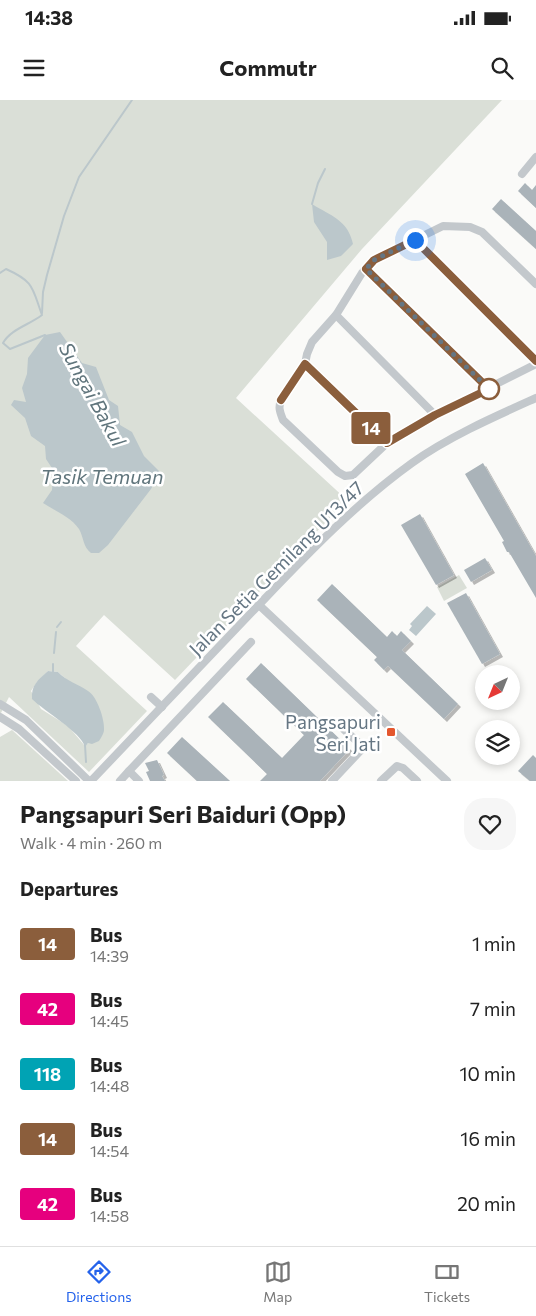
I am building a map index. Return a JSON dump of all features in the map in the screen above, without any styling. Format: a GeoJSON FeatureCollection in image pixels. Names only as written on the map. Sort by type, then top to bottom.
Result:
{"type":"FeatureCollection","features":[{"type":"Feature","properties":{"kind":"street"},"geometry":{"type":"LineString","coordinates":[[522,174],[533,168],[536,157]]}},
{"type":"Feature","properties":{"kind":"street"},"geometry":{"type":"LineString","coordinates":[[415,240],[536,363],[489,389],[435,415],[387,443],[353,475],[346,476],[338,472],[283,420],[279,407],[281,400],[305,364],[306,354],[312,342],[336,315],[374,260],[443,226],[470,228],[482,232],[536,284]]}},
{"type":"Feature","properties":{"kind":"street"},"geometry":{"type":"LineString","coordinates":[[366,269],[489,389]]}},
{"type":"Feature","properties":{"kind":"street"},"geometry":{"type":"LineString","coordinates":[[336,315],[435,415]]}},
{"type":"Feature","properties":{"kind":"street"},"geometry":{"type":"LineString","coordinates":[[305,364],[387,443]]}},
{"type":"Feature","properties":{"kind":"street","name":"Jalan Setia Gemilang U13/47"},"geometry":{"type":"LineString","coordinates":[[90,781],[340,522],[413,462],[442,444],[536,398]]}},
{"type":"Feature","properties":{"kind":"street"},"geometry":{"type":"LineString","coordinates":[[259,604],[446,781]]}},
{"type":"Feature","properties":{"kind":"street"},"geometry":{"type":"LineString","coordinates":[[120,781],[251,642]]}},
{"type":"Feature","properties":{"kind":"street"},"geometry":{"type":"LineString","coordinates":[[151,697],[162,707]]}},
{"type":"Feature","properties":{"kind":"street"},"geometry":{"type":"LineString","coordinates":[[0,704],[26,720],[90,781]]}},
{"type":"Feature","properties":{"kind":"street"},"geometry":{"type":"LineString","coordinates":[[0,717],[19,730],[76,781]]}},
{"type":"Feature","properties":{"kind":"street"},"geometry":{"type":"LineString","coordinates":[[332,781],[362,749],[338,724]]}},
{"type":"Feature","properties":{"kind":"street"},"geometry":{"type":"LineString","coordinates":[[381,781],[397,766],[403,768],[417,781]]}},
{"type":"Feature","properties":{"kind":"street"},"geometry":{"type":"LineString","coordinates":[[129,771],[139,781]]}},
{"type":"Feature","properties":{"kind":"shaded area"},"geometry":{"type":"Polygon","coordinates":[[[0,100],[502,100],[362,249],[236,398],[347,500],[175,680],[104,615],[76,646],[147,711],[89,772],[9,697],[0,715],[0,100]],[[48,671],[31,691],[41,709],[68,726],[85,746],[88,743],[67,680],[58,672],[48,671]]]}},
{"type":"Feature","properties":{"kind":"shaded area"},"geometry":{"type":"Polygon","coordinates":[[[459,575],[467,588],[444,601],[437,587],[459,575]]]}},
{"type":"Feature","properties":{"kind":"shaded area"},"geometry":{"type":"Polygon","coordinates":[[[12,730],[68,781],[0,781],[0,737],[12,730]]]}},
{"type":"Feature","properties":{"kind":"water"},"geometry":{"type":"Polygon","coordinates":[[[312,204],[343,224],[351,236],[353,244],[341,256],[327,260],[327,242],[314,222],[312,204]]]}},
{"type":"Feature","properties":{"kind":"water","name":"Tasik Temuan"},"geometry":{"type":"Polygon","coordinates":[[[60,332],[82,363],[96,367],[109,400],[118,406],[120,425],[132,432],[144,456],[160,472],[151,489],[108,545],[99,553],[88,551],[79,529],[72,521],[43,503],[52,490],[54,471],[46,459],[45,446],[31,436],[25,418],[11,405],[14,400],[26,402],[22,388],[27,374],[28,358],[45,335],[60,332]]]}},
{"type":"Feature","properties":{"kind":"water"},"geometry":{"type":"Polygon","coordinates":[[[427,606],[436,614],[416,636],[409,630],[412,626],[410,624],[427,606]]]}},
{"type":"Feature","properties":{"kind":"water"},"geometry":{"type":"Polygon","coordinates":[[[48,671],[58,672],[88,691],[94,698],[100,709],[104,726],[104,733],[99,741],[92,744],[88,743],[85,747],[70,728],[32,699],[34,686],[48,671]]]}},
{"type":"Feature","properties":{"kind":"building"},"geometry":{"type":"Polygon","coordinates":[[[525,183],[532,190],[536,185],[536,208],[518,191],[525,183]]]}},
{"type":"Feature","properties":{"kind":"building"},"geometry":{"type":"Polygon","coordinates":[[[501,199],[536,231],[536,249],[492,209],[501,199]]]}},
{"type":"Feature","properties":{"kind":"building"},"geometry":{"type":"Polygon","coordinates":[[[483,463],[536,556],[536,598],[509,552],[507,552],[502,542],[504,541],[465,474],[483,463]]]}},
{"type":"Feature","properties":{"kind":"building"},"geometry":{"type":"Polygon","coordinates":[[[420,514],[454,575],[436,585],[401,525],[420,514]]]}},
{"type":"Feature","properties":{"kind":"building"},"geometry":{"type":"Polygon","coordinates":[[[485,558],[492,570],[471,582],[464,570],[485,558]]]}},
{"type":"Feature","properties":{"kind":"building"},"geometry":{"type":"Polygon","coordinates":[[[332,584],[387,637],[392,631],[397,636],[401,631],[411,641],[402,650],[458,704],[444,719],[388,666],[384,670],[374,660],[377,657],[317,600],[332,584]]]}},
{"type":"Feature","properties":{"kind":"building"},"geometry":{"type":"Polygon","coordinates":[[[466,593],[500,654],[482,664],[447,603],[466,593]]]}},
{"type":"Feature","properties":{"kind":"building"},"geometry":{"type":"Polygon","coordinates":[[[261,663],[350,749],[320,781],[260,781],[267,774],[208,717],[223,702],[282,758],[304,735],[246,679],[261,663]]]}},
{"type":"Feature","properties":{"kind":"building"},"geometry":{"type":"Polygon","coordinates":[[[182,737],[230,781],[197,781],[167,753],[182,737]]]}},
{"type":"Feature","properties":{"kind":"building"},"geometry":{"type":"Polygon","coordinates":[[[533,755],[536,758],[536,781],[530,781],[518,771],[533,755]]]}},
{"type":"Feature","properties":{"kind":"building"},"geometry":{"type":"Polygon","coordinates":[[[157,760],[165,781],[150,781],[146,772],[149,771],[145,763],[157,760]]]}},
{"type":"Feature","properties":{"kind":"waterway"},"geometry":{"type":"LineString","coordinates":[[42,313],[43,292],[47,275],[64,216],[79,177],[132,100]]}},
{"type":"Feature","properties":{"kind":"waterway"},"geometry":{"type":"LineString","coordinates":[[312,204],[318,183],[325,169]]}},
{"type":"Feature","properties":{"kind":"waterway","name":"Sungai Bakul"},"geometry":{"type":"LineString","coordinates":[[0,273],[6,269],[27,282],[34,292],[42,315],[15,331],[3,343],[10,349],[45,335],[46,337]]}},
{"type":"Feature","properties":{"kind":"waterway","name":"Sungai Bakul"},"geometry":{"type":"LineString","coordinates":[[57,627],[61,622]]}},
{"type":"Feature","properties":{"kind":"waterway","name":"Sungai Bakul"},"geometry":{"type":"LineString","coordinates":[[54,653],[56,632]]}},
{"type":"Feature","properties":{"kind":"waterway","name":"Sungai Bakul"},"geometry":{"type":"LineString","coordinates":[[53,664],[53,672]]}},
{"type":"Feature","properties":{"kind":"waterway","name":"Sungai Bakul"},"geometry":{"type":"LineString","coordinates":[[85,745],[86,762]]}},
{"type":"Feature","properties":{"kind":"bus line","name":"14"},"geometry":{"type":"LineString","coordinates":[[281,400],[305,364],[387,443],[435,415],[489,389],[366,269],[374,260],[415,240],[536,361]]}},
{"type":"Feature","properties":{"kind":"place","name":"Pangsapuri Seri Jati"},"geometry":{"type":"Point","coordinates":[391,732]}},
{"type":"Feature","properties":{"kind":"route"},"geometry":{"type":"LineString","coordinates":[[415,240],[374,260],[366,269],[489,389]]}}]}
